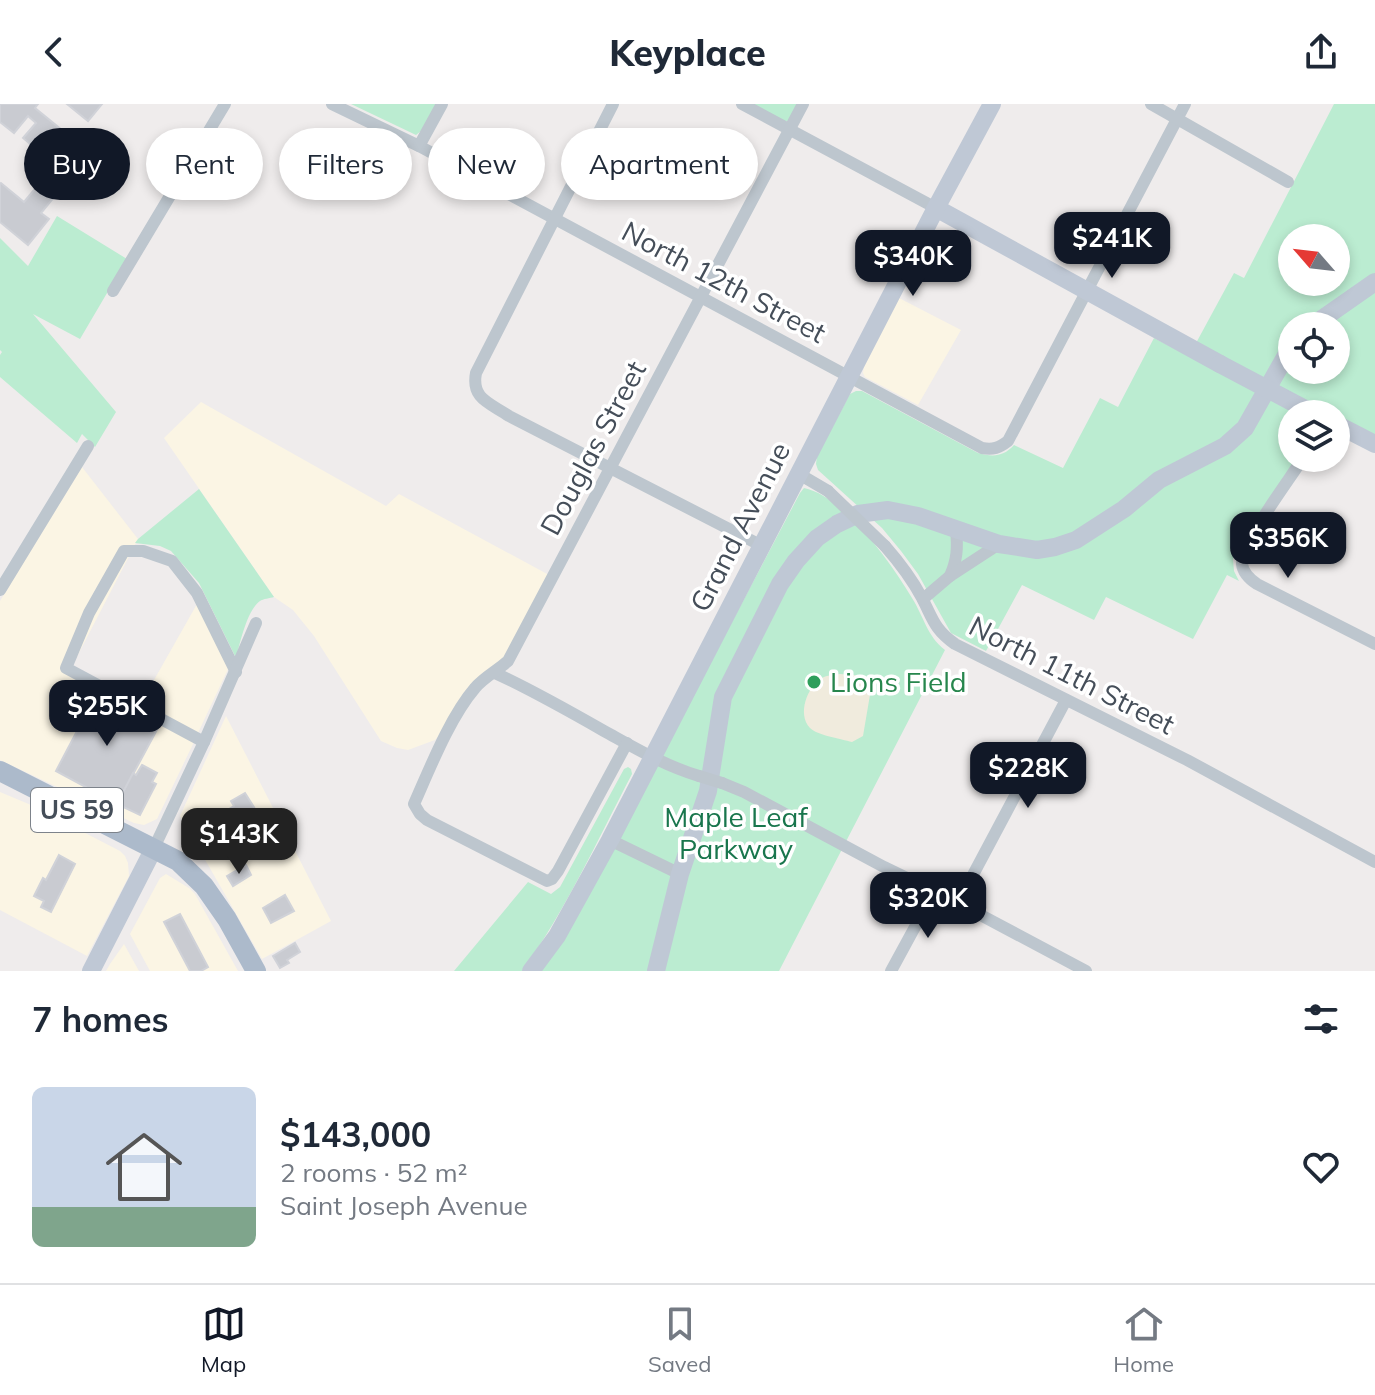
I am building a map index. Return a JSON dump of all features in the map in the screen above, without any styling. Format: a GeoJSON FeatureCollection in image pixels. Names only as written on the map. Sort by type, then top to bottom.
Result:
{"type":"FeatureCollection","features":[{"type":"Feature","properties":{"kind":"main road","name":"US 59"},"geometry":{"type":"LineString","coordinates":[[0,771],[178,861],[204,886],[256,971]]}},
{"type":"Feature","properties":{"kind":"street"},"geometry":{"type":"LineString","coordinates":[[113,291],[225,104]]}},
{"type":"Feature","properties":{"kind":"street","name":"North 12th Street"},"geometry":{"type":"LineString","coordinates":[[332,104],[419,146],[982,448],[1000,447],[1008,441],[1086,291]]}},
{"type":"Feature","properties":{"kind":"street"},"geometry":{"type":"LineString","coordinates":[[419,146],[442,104]]}},
{"type":"Feature","properties":{"kind":"street"},"geometry":{"type":"LineString","coordinates":[[613,104],[476,373],[476,392],[509,416],[762,546]]}},
{"type":"Feature","properties":{"kind":"street"},"geometry":{"type":"LineString","coordinates":[[742,104],[1289,400]]}},
{"type":"Feature","properties":{"kind":"street","name":"Douglas Street"},"geometry":{"type":"LineString","coordinates":[[627,743],[558,871],[547,881],[427,820],[414,804],[433,760],[464,703],[477,685],[508,661],[803,104]]}},
{"type":"Feature","properties":{"kind":"street","name":"Grand Avenue"},"geometry":{"type":"LineString","coordinates":[[531,971],[557,936],[610,840],[992,104]]}},
{"type":"Feature","properties":{"kind":"street"},"geometry":{"type":"LineString","coordinates":[[1151,104],[1288,182]]}},
{"type":"Feature","properties":{"kind":"street"},"geometry":{"type":"LineString","coordinates":[[1086,291],[1185,104]]}},
{"type":"Feature","properties":{"kind":"street"},"geometry":{"type":"LineString","coordinates":[[1332,312],[1375,282]]}},
{"type":"Feature","properties":{"kind":"street"},"geometry":{"type":"LineString","coordinates":[[656,971],[680,874],[708,791],[720,709],[729,684],[780,584],[817,538],[858,514],[888,510],[905,512],[999,544],[1037,550],[1076,540],[1100,527],[1159,480],[1225,446],[1245,428],[1278,370]]}},
{"type":"Feature","properties":{"kind":"street"},"geometry":{"type":"LineString","coordinates":[[1350,431],[1375,444]]}},
{"type":"Feature","properties":{"kind":"street"},"geometry":{"type":"LineString","coordinates":[[0,590],[88,446]]}},
{"type":"Feature","properties":{"kind":"street"},"geometry":{"type":"LineString","coordinates":[[1294,472],[1246,547],[1242,565],[1249,578],[1257,584],[1375,644]]}},
{"type":"Feature","properties":{"kind":"street","name":"North 11th Street"},"geometry":{"type":"LineString","coordinates":[[799,474],[828,491],[885,546],[923,599],[941,634],[955,644],[1187,760],[1375,862]]}},
{"type":"Feature","properties":{"kind":"street"},"geometry":{"type":"LineString","coordinates":[[950,576],[957,559],[956,530]]}},
{"type":"Feature","properties":{"kind":"street"},"geometry":{"type":"LineString","coordinates":[[923,599],[950,576],[999,544]]}},
{"type":"Feature","properties":{"kind":"street"},"geometry":{"type":"LineString","coordinates":[[204,742],[66,668],[89,613],[124,551],[143,551],[172,561],[197,593],[236,672]]}},
{"type":"Feature","properties":{"kind":"street"},"geometry":{"type":"LineString","coordinates":[[91,971],[154,848],[256,623]]}},
{"type":"Feature","properties":{"kind":"street"},"geometry":{"type":"LineString","coordinates":[[495,673],[676,769],[744,792],[1081,970]]}},
{"type":"Feature","properties":{"kind":"street"},"geometry":{"type":"LineString","coordinates":[[958,903],[1066,700]]}},
{"type":"Feature","properties":{"kind":"street"},"geometry":{"type":"LineString","coordinates":[[610,840],[680,874]]}},
{"type":"Feature","properties":{"kind":"street"},"geometry":{"type":"LineString","coordinates":[[891,971],[934,892]]}},
{"type":"Feature","properties":{"kind":"shaded area"},"geometry":{"type":"Polygon","coordinates":[[[899,298],[961,330],[918,405],[865,377],[863,373],[899,298]]]}},
{"type":"Feature","properties":{"kind":"shaded area"},"geometry":{"type":"Polygon","coordinates":[[[201,402],[386,506],[399,494],[549,575],[503,661],[435,740],[408,750],[381,741],[314,636],[293,610],[274,597],[164,438],[201,402]]]}},
{"type":"Feature","properties":{"kind":"shaded area"},"geometry":{"type":"Polygon","coordinates":[[[82,467],[138,539],[68,674],[194,742],[157,819],[144,825],[0,760],[0,601],[82,467]]]}},
{"type":"Feature","properties":{"kind":"shaded area"},"geometry":{"type":"Polygon","coordinates":[[[197,604],[229,667],[198,733],[141,703],[197,604]]]}},
{"type":"Feature","properties":{"kind":"shaded area"},"geometry":{"type":"Polygon","coordinates":[[[226,716],[331,921],[262,959],[180,816],[226,716]]]}},
{"type":"Feature","properties":{"kind":"shaded area"},"geometry":{"type":"Polygon","coordinates":[[[0,792],[31,805],[125,856],[129,876],[87,956],[0,910],[0,792]]]}},
{"type":"Feature","properties":{"kind":"shaded area"},"geometry":{"type":"Polygon","coordinates":[[[166,874],[195,894],[238,971],[150,971],[130,934],[160,878],[166,874]]]}},
{"type":"Feature","properties":{"kind":"shaded area"},"geometry":{"type":"Polygon","coordinates":[[[124,944],[139,971],[106,971],[110,964],[124,944]]]}},
{"type":"Feature","properties":{"kind":"green space"},"geometry":{"type":"Polygon","coordinates":[[[351,104],[437,104],[416,135],[412,133],[412,128],[401,128],[351,104]]]}},
{"type":"Feature","properties":{"kind":"green space"},"geometry":{"type":"Polygon","coordinates":[[[750,104],[798,104],[790,120],[784,122],[750,104]]]}},
{"type":"Feature","properties":{"kind":"green space"},"geometry":{"type":"Polygon","coordinates":[[[1334,104],[1375,104],[1375,436],[1350,423],[1350,400],[1278,400],[1278,472],[1288,472],[1233,559],[1239,581],[1227,575],[1193,639],[1106,597],[1094,620],[1022,585],[986,651],[951,633],[918,574],[901,551],[882,528],[818,470],[817,456],[850,394],[856,391],[862,391],[978,453],[998,455],[1014,445],[1063,468],[1100,398],[1118,407],[1154,338],[1189,356],[1234,273],[1244,278],[1334,104]]]}},
{"type":"Feature","properties":{"kind":"green space"},"geometry":{"type":"Polygon","coordinates":[[[57,216],[127,259],[80,339],[33,314],[116,412],[95,447],[82,434],[77,443],[0,377],[0,238],[28,266],[57,216]]]}},
{"type":"Feature","properties":{"kind":"green space","name":"Maple Leaf Parkway"},"geometry":{"type":"Polygon","coordinates":[[[804,488],[835,504],[866,533],[945,650],[779,971],[539,971],[583,904],[804,488]]]}},
{"type":"Feature","properties":{"kind":"green space"},"geometry":{"type":"Polygon","coordinates":[[[199,489],[274,597],[255,605],[236,658],[199,583],[171,551],[160,546],[135,543],[199,489]]]}},
{"type":"Feature","properties":{"kind":"green space"},"geometry":{"type":"Polygon","coordinates":[[[628,767],[632,774],[593,850],[553,924],[522,971],[454,971],[528,882],[551,894],[560,887],[624,769],[628,767]]]}},
{"type":"Feature","properties":{"kind":"sand"},"geometry":{"type":"Polygon","coordinates":[[[854,675],[872,683],[863,736],[852,742],[813,730],[804,716],[808,694],[817,682],[826,676],[854,675]]]}},
{"type":"Feature","properties":{"kind":"building"},"geometry":{"type":"Polygon","coordinates":[[[0,104],[38,104],[35,108],[60,128],[32,128],[36,123],[28,116],[14,133],[0,122],[0,104]]]}},
{"type":"Feature","properties":{"kind":"building"},"geometry":{"type":"Polygon","coordinates":[[[67,104],[102,104],[88,121],[67,104]]]}},
{"type":"Feature","properties":{"kind":"building"},"geometry":{"type":"Polygon","coordinates":[[[0,184],[24,202],[52,200],[41,213],[49,219],[28,245],[0,222],[0,184]]]}},
{"type":"Feature","properties":{"kind":"building"},"geometry":{"type":"Polygon","coordinates":[[[97,693],[159,726],[117,804],[56,771],[97,693]]]}},
{"type":"Feature","properties":{"kind":"building"},"geometry":{"type":"Polygon","coordinates":[[[142,765],[157,773],[152,782],[156,784],[140,815],[117,804],[133,773],[136,775],[142,765]]]}},
{"type":"Feature","properties":{"kind":"building"},"geometry":{"type":"Polygon","coordinates":[[[245,793],[262,820],[242,832],[229,809],[234,806],[231,801],[245,793]]]}},
{"type":"Feature","properties":{"kind":"building"},"geometry":{"type":"Polygon","coordinates":[[[59,855],[75,864],[51,912],[41,907],[44,901],[34,896],[59,855]]]}},
{"type":"Feature","properties":{"kind":"building"},"geometry":{"type":"Polygon","coordinates":[[[246,865],[251,875],[233,886],[227,876],[246,865]]]}},
{"type":"Feature","properties":{"kind":"building"},"geometry":{"type":"Polygon","coordinates":[[[285,895],[294,911],[271,923],[263,908],[285,895]]]}},
{"type":"Feature","properties":{"kind":"building"},"geometry":{"type":"Polygon","coordinates":[[[180,914],[208,967],[201,971],[190,971],[164,922],[180,914]]]}},
{"type":"Feature","properties":{"kind":"building"},"geometry":{"type":"Polygon","coordinates":[[[295,943],[300,952],[280,968],[273,956],[295,943]]]}},
{"type":"Feature","properties":{"kind":"place","name":"Lions Field"},"geometry":{"type":"Point","coordinates":[814,682]}}]}
